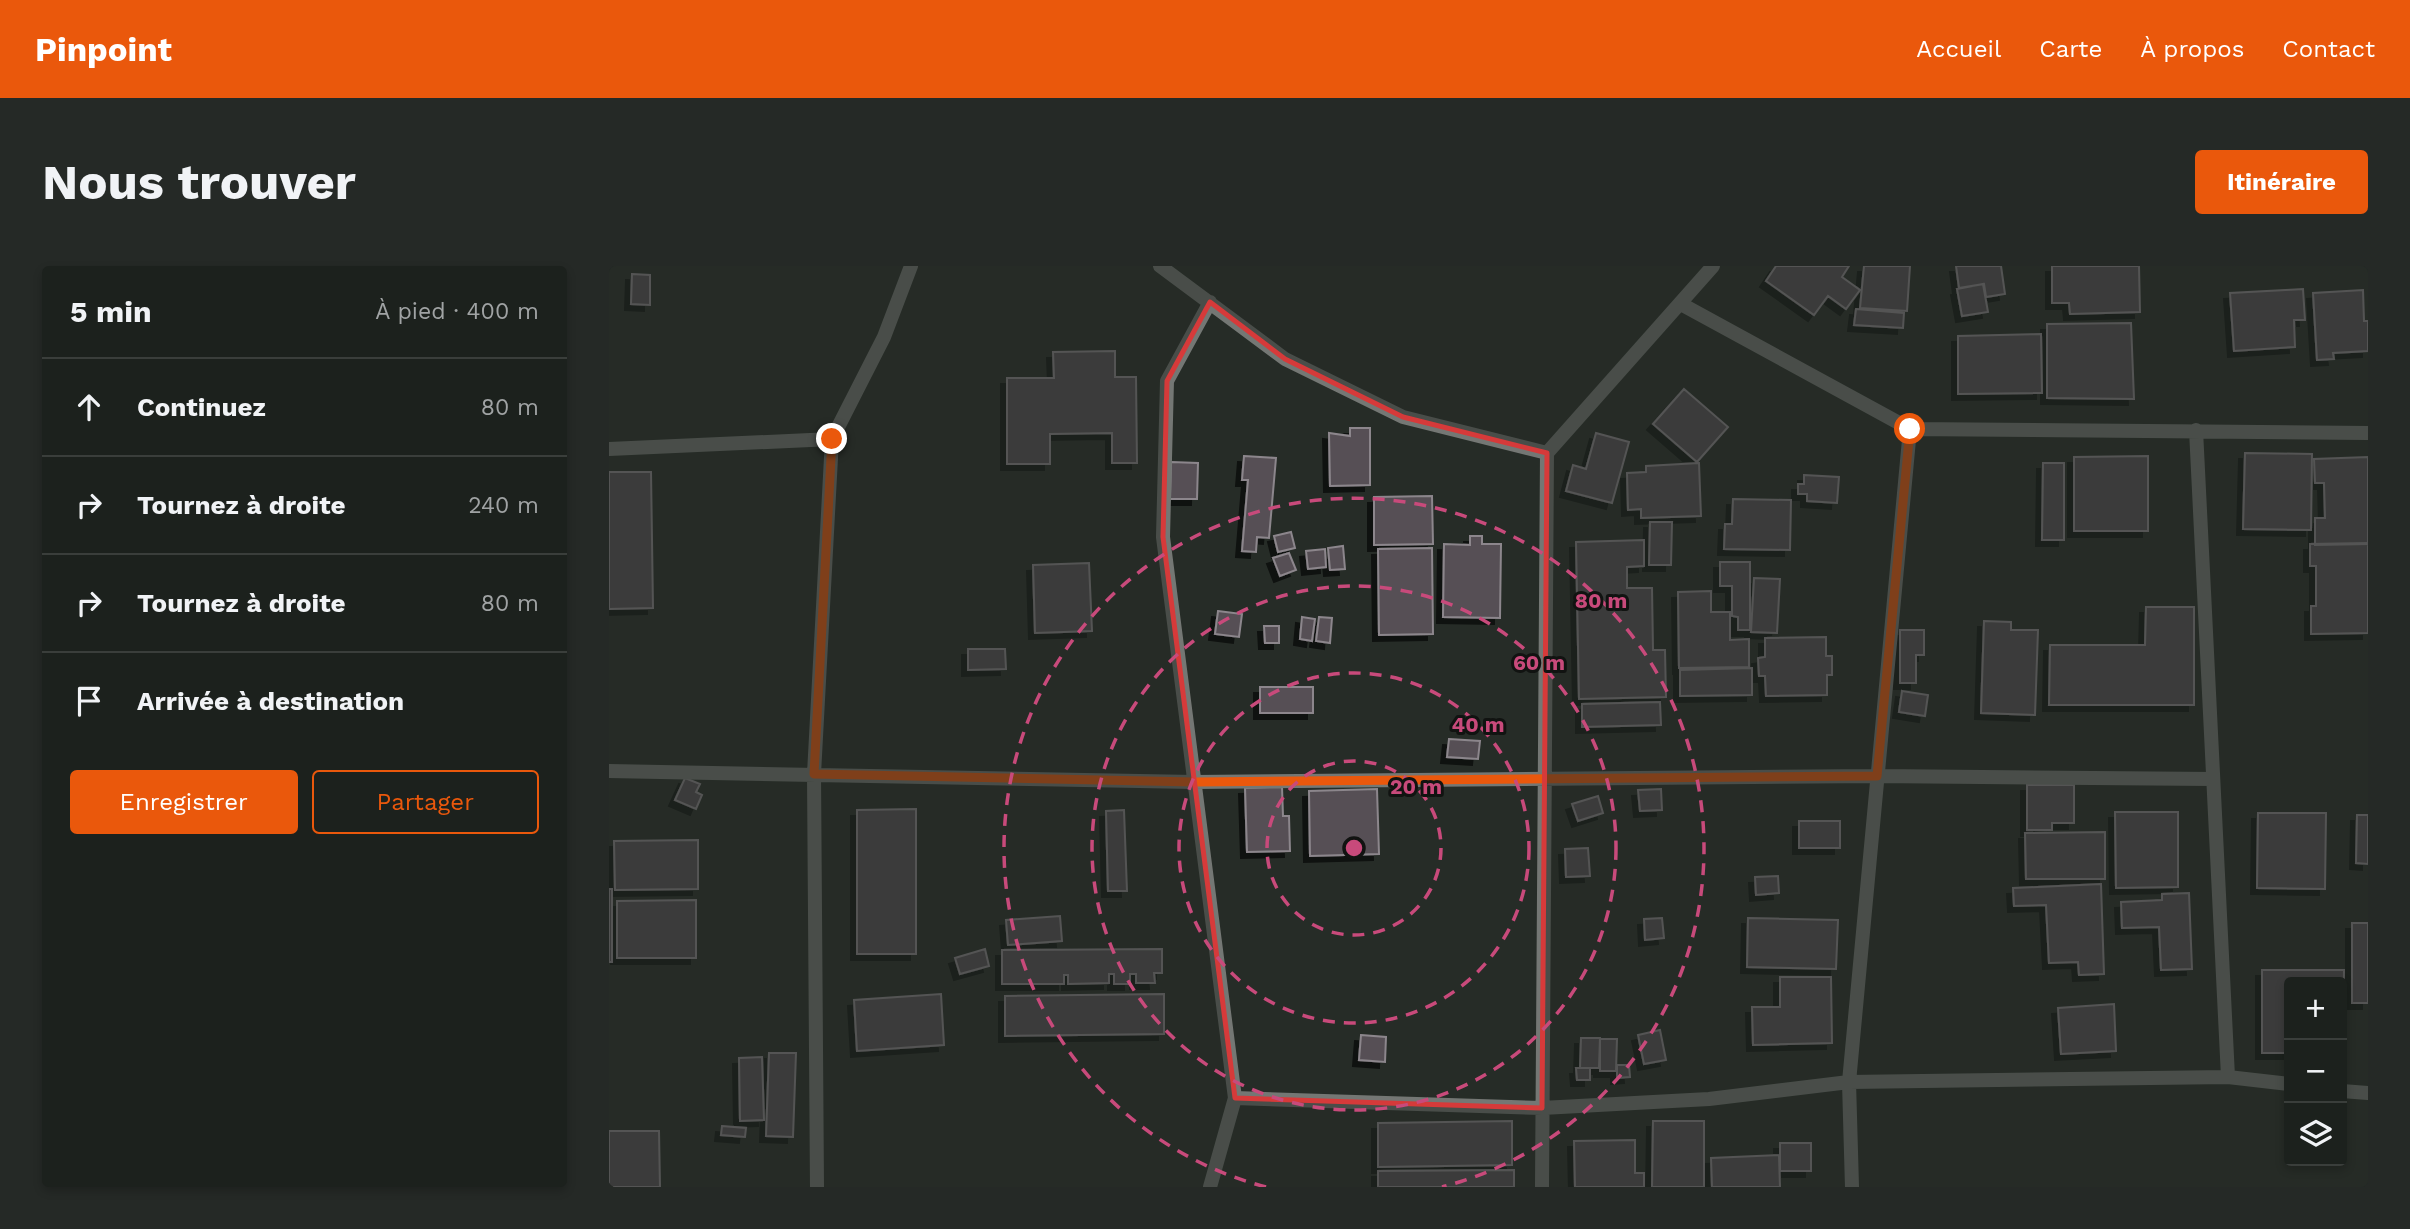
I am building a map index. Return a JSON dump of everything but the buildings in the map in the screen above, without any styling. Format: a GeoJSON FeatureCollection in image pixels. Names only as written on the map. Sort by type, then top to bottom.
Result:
{"type":"FeatureCollection","features":[{"type":"Feature","properties":{"kind":"street"},"geometry":{"type":"LineString","coordinates":[[817,1187],[814,774],[832,439],[884,337],[911,266]]}},
{"type":"Feature","properties":{"kind":"street"},"geometry":{"type":"LineString","coordinates":[[1160,266],[1285,359],[1403,416],[1547,453]]}},
{"type":"Feature","properties":{"kind":"street"},"geometry":{"type":"LineString","coordinates":[[1542,1187],[1547,453],[1713,266]]}},
{"type":"Feature","properties":{"kind":"street"},"geometry":{"type":"LineString","coordinates":[[1210,302],[1167,381],[1163,537],[1235,1098],[1210,1187]]}},
{"type":"Feature","properties":{"kind":"street"},"geometry":{"type":"LineString","coordinates":[[1681,304],[1910,429],[2368,433]]}},
{"type":"Feature","properties":{"kind":"street"},"geometry":{"type":"LineString","coordinates":[[1851,1187],[1849,1082],[1910,429]]}},
{"type":"Feature","properties":{"kind":"street"},"geometry":{"type":"LineString","coordinates":[[2196,430],[2228,1077]]}},
{"type":"Feature","properties":{"kind":"street"},"geometry":{"type":"LineString","coordinates":[[609,449],[832,439]]}},
{"type":"Feature","properties":{"kind":"street"},"geometry":{"type":"LineString","coordinates":[[609,771],[1194,782],[1877,776],[2213,779]]}},
{"type":"Feature","properties":{"kind":"street"},"geometry":{"type":"LineString","coordinates":[[1235,1098],[1542,1108],[1709,1099],[1849,1082],[2228,1077],[2284,1083]]}},
{"type":"Feature","properties":{"kind":"street"},"geometry":{"type":"LineString","coordinates":[[2347,1091],[2368,1093]]}},
{"type":"Feature","properties":{"kind":"highlighted area"},"geometry":{"type":"Polygon","coordinates":[[[1210,302],[1285,359],[1403,417],[1547,453],[1542,1108],[1235,1098],[1163,537],[1167,381],[1210,302]]]}},
{"type":"Feature","properties":{"kind":"route"},"geometry":{"type":"LineString","coordinates":[[832,439],[814,774],[1194,782],[1877,776],[1910,429]]}}]}
